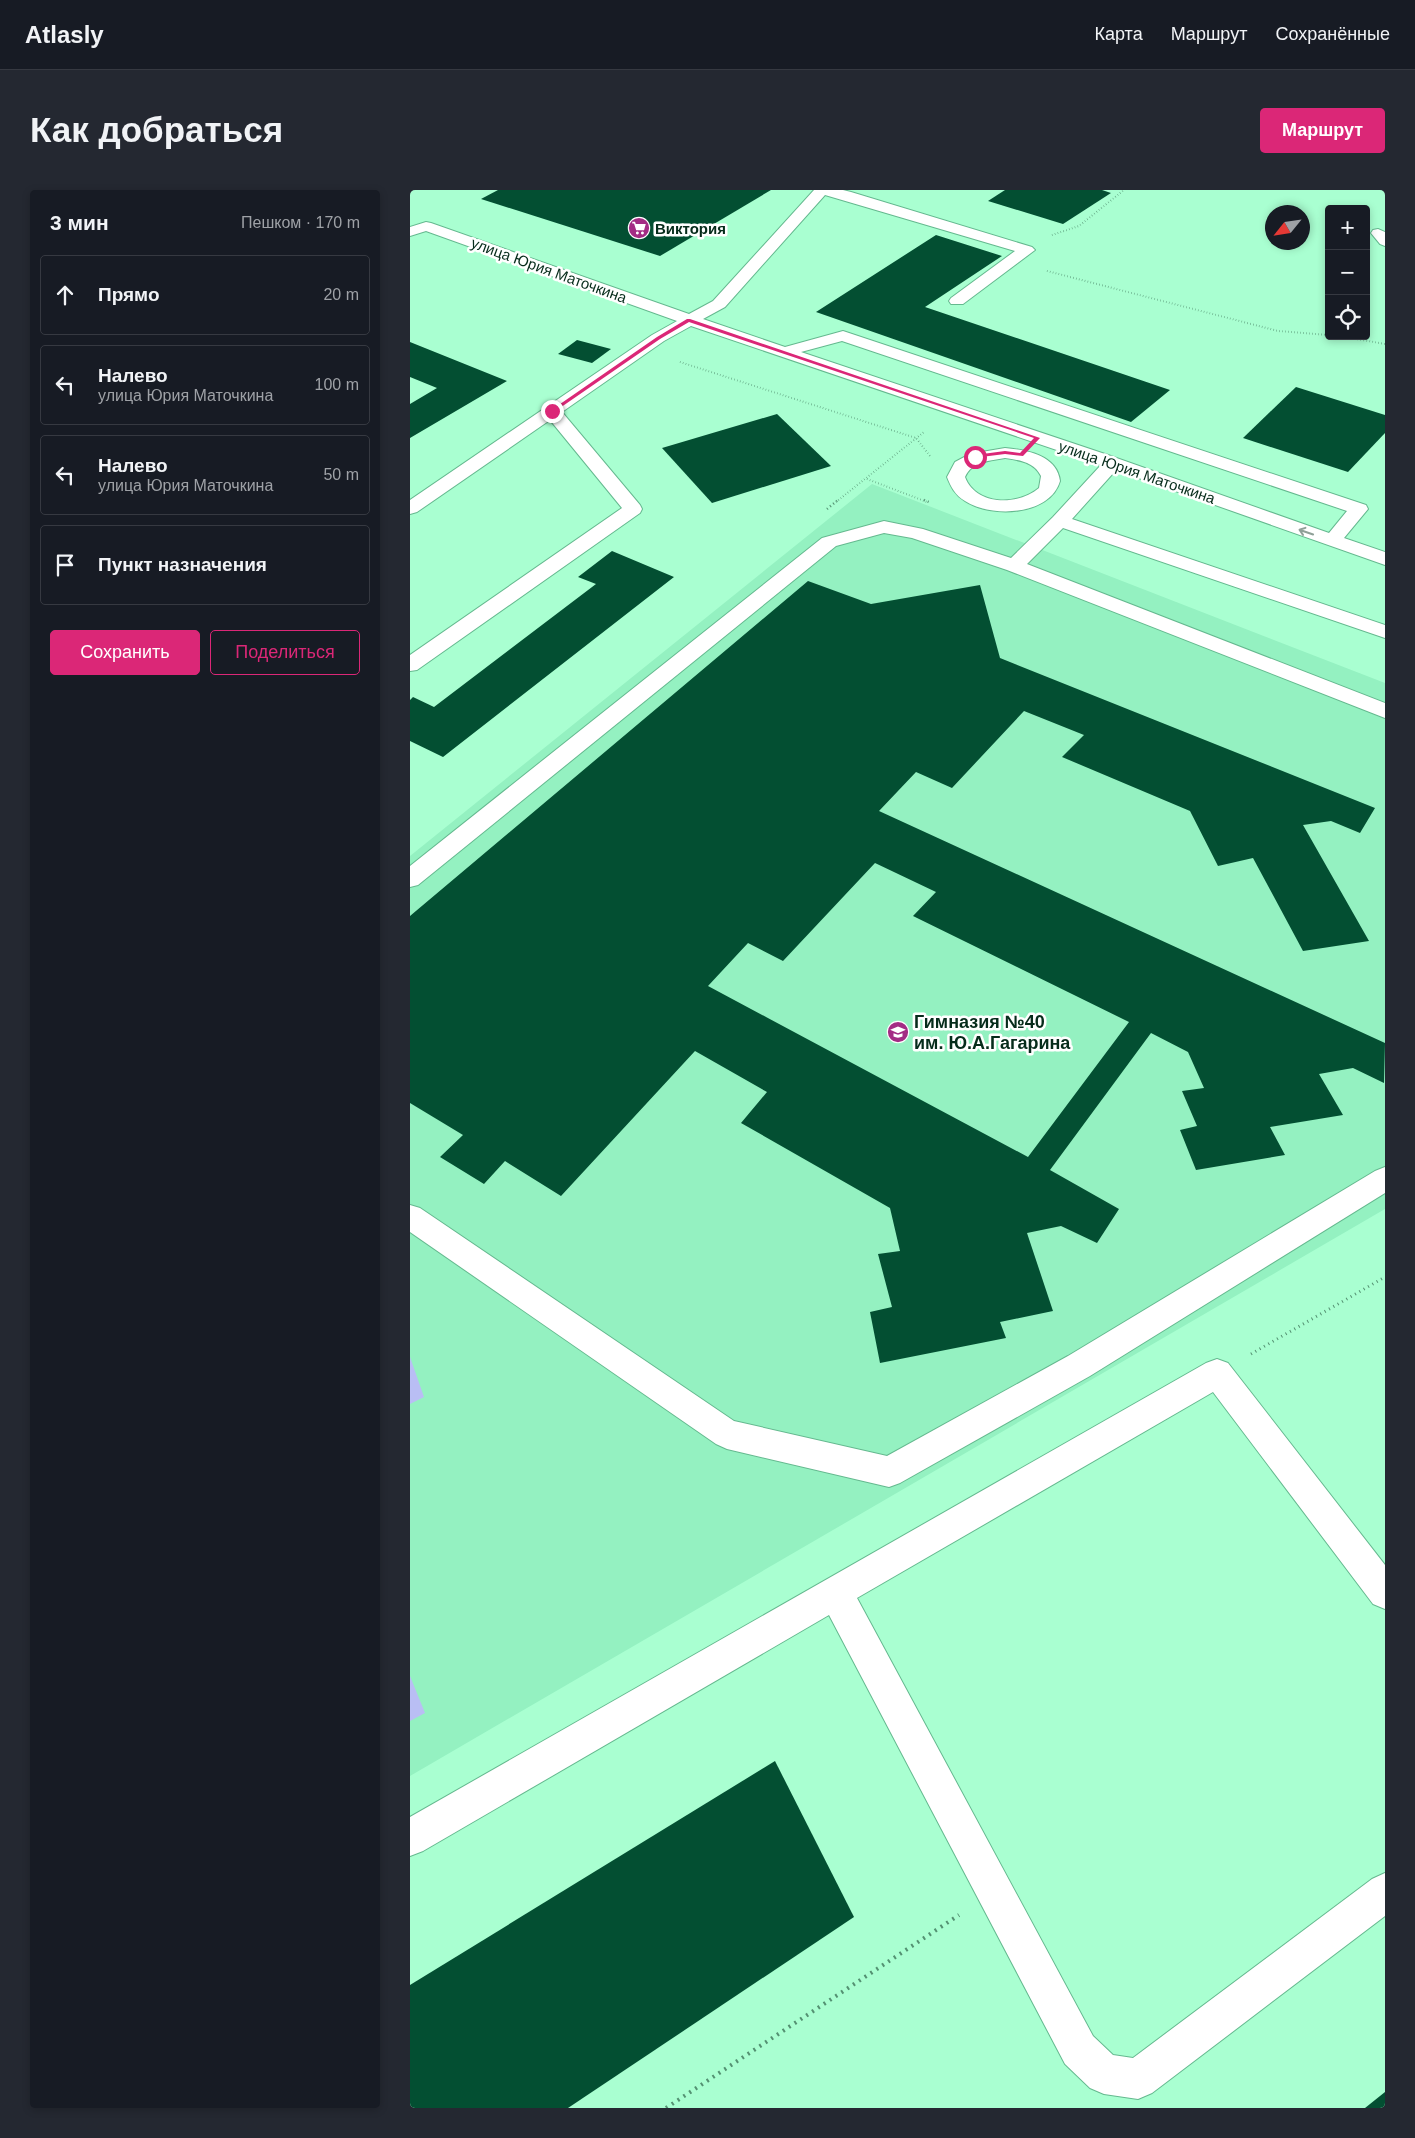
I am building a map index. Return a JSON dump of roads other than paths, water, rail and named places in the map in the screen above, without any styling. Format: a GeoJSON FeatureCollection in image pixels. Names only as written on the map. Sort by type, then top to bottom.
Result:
{"type":"FeatureCollection","features":[{"type":"Feature","properties":{"kind":"street"},"geometry":{"type":"LineString","coordinates":[[410,508],[658,338],[719,304],[823,190],[846,195],[1027,250],[957,301]]}},
{"type":"Feature","properties":{"kind":"street","name":"улица Юрия Маточкина"},"geometry":{"type":"LineString","coordinates":[[410,232],[426,226],[689,320],[1113,463],[1385,559]]}},
{"type":"Feature","properties":{"kind":"street"},"geometry":{"type":"LineString","coordinates":[[784,352],[843,336],[1359,510],[1332,541]]}},
{"type":"Feature","properties":{"kind":"street"},"geometry":{"type":"LineString","coordinates":[[410,665],[633,509],[552,411]]}},
{"type":"Feature","properties":{"kind":"street"},"geometry":{"type":"LineString","coordinates":[[1021,455],[1037,438]]}},
{"type":"Feature","properties":{"kind":"street"},"geometry":{"type":"LineString","coordinates":[[1005,453],[1021,455],[1040,463],[1050,474],[1052,483],[1048,491],[1039,498],[1011,505],[995,505],[980,502],[967,496],[959,488],[955,479],[957,470],[964,463],[975,457],[1005,453]]}},
{"type":"Feature","properties":{"kind":"street"},"geometry":{"type":"LineString","coordinates":[[1014,566],[1113,463]]}},
{"type":"Feature","properties":{"kind":"street"},"geometry":{"type":"LineString","coordinates":[[1060,520],[1385,632]]}},
{"type":"Feature","properties":{"kind":"street"},"geometry":{"type":"LineString","coordinates":[[410,879],[829,542],[884,527],[916,532],[1014,566],[1385,711]]}},
{"type":"Feature","properties":{"kind":"street"},"geometry":{"type":"LineString","coordinates":[[410,1217],[727,1434],[889,1472],[1079,1366],[1385,1179]]}},
{"type":"Feature","properties":{"kind":"street"},"geometry":{"type":"LineString","coordinates":[[410,1838],[1217,1373],[1385,1592]]}},
{"type":"Feature","properties":{"kind":"street"},"geometry":{"type":"LineString","coordinates":[[836,1593],[1079,2050],[1104,2074],[1138,2079],[1385,1892]]}},
{"type":"Feature","properties":{"kind":"place","name":"Виктория"},"geometry":{"type":"Point","coordinates":[639,228]}},
{"type":"Feature","properties":{"kind":"place","name":"Гимназия №40 им. Ю.А.Гагарина"},"geometry":{"type":"Point","coordinates":[898,1032]}}]}
